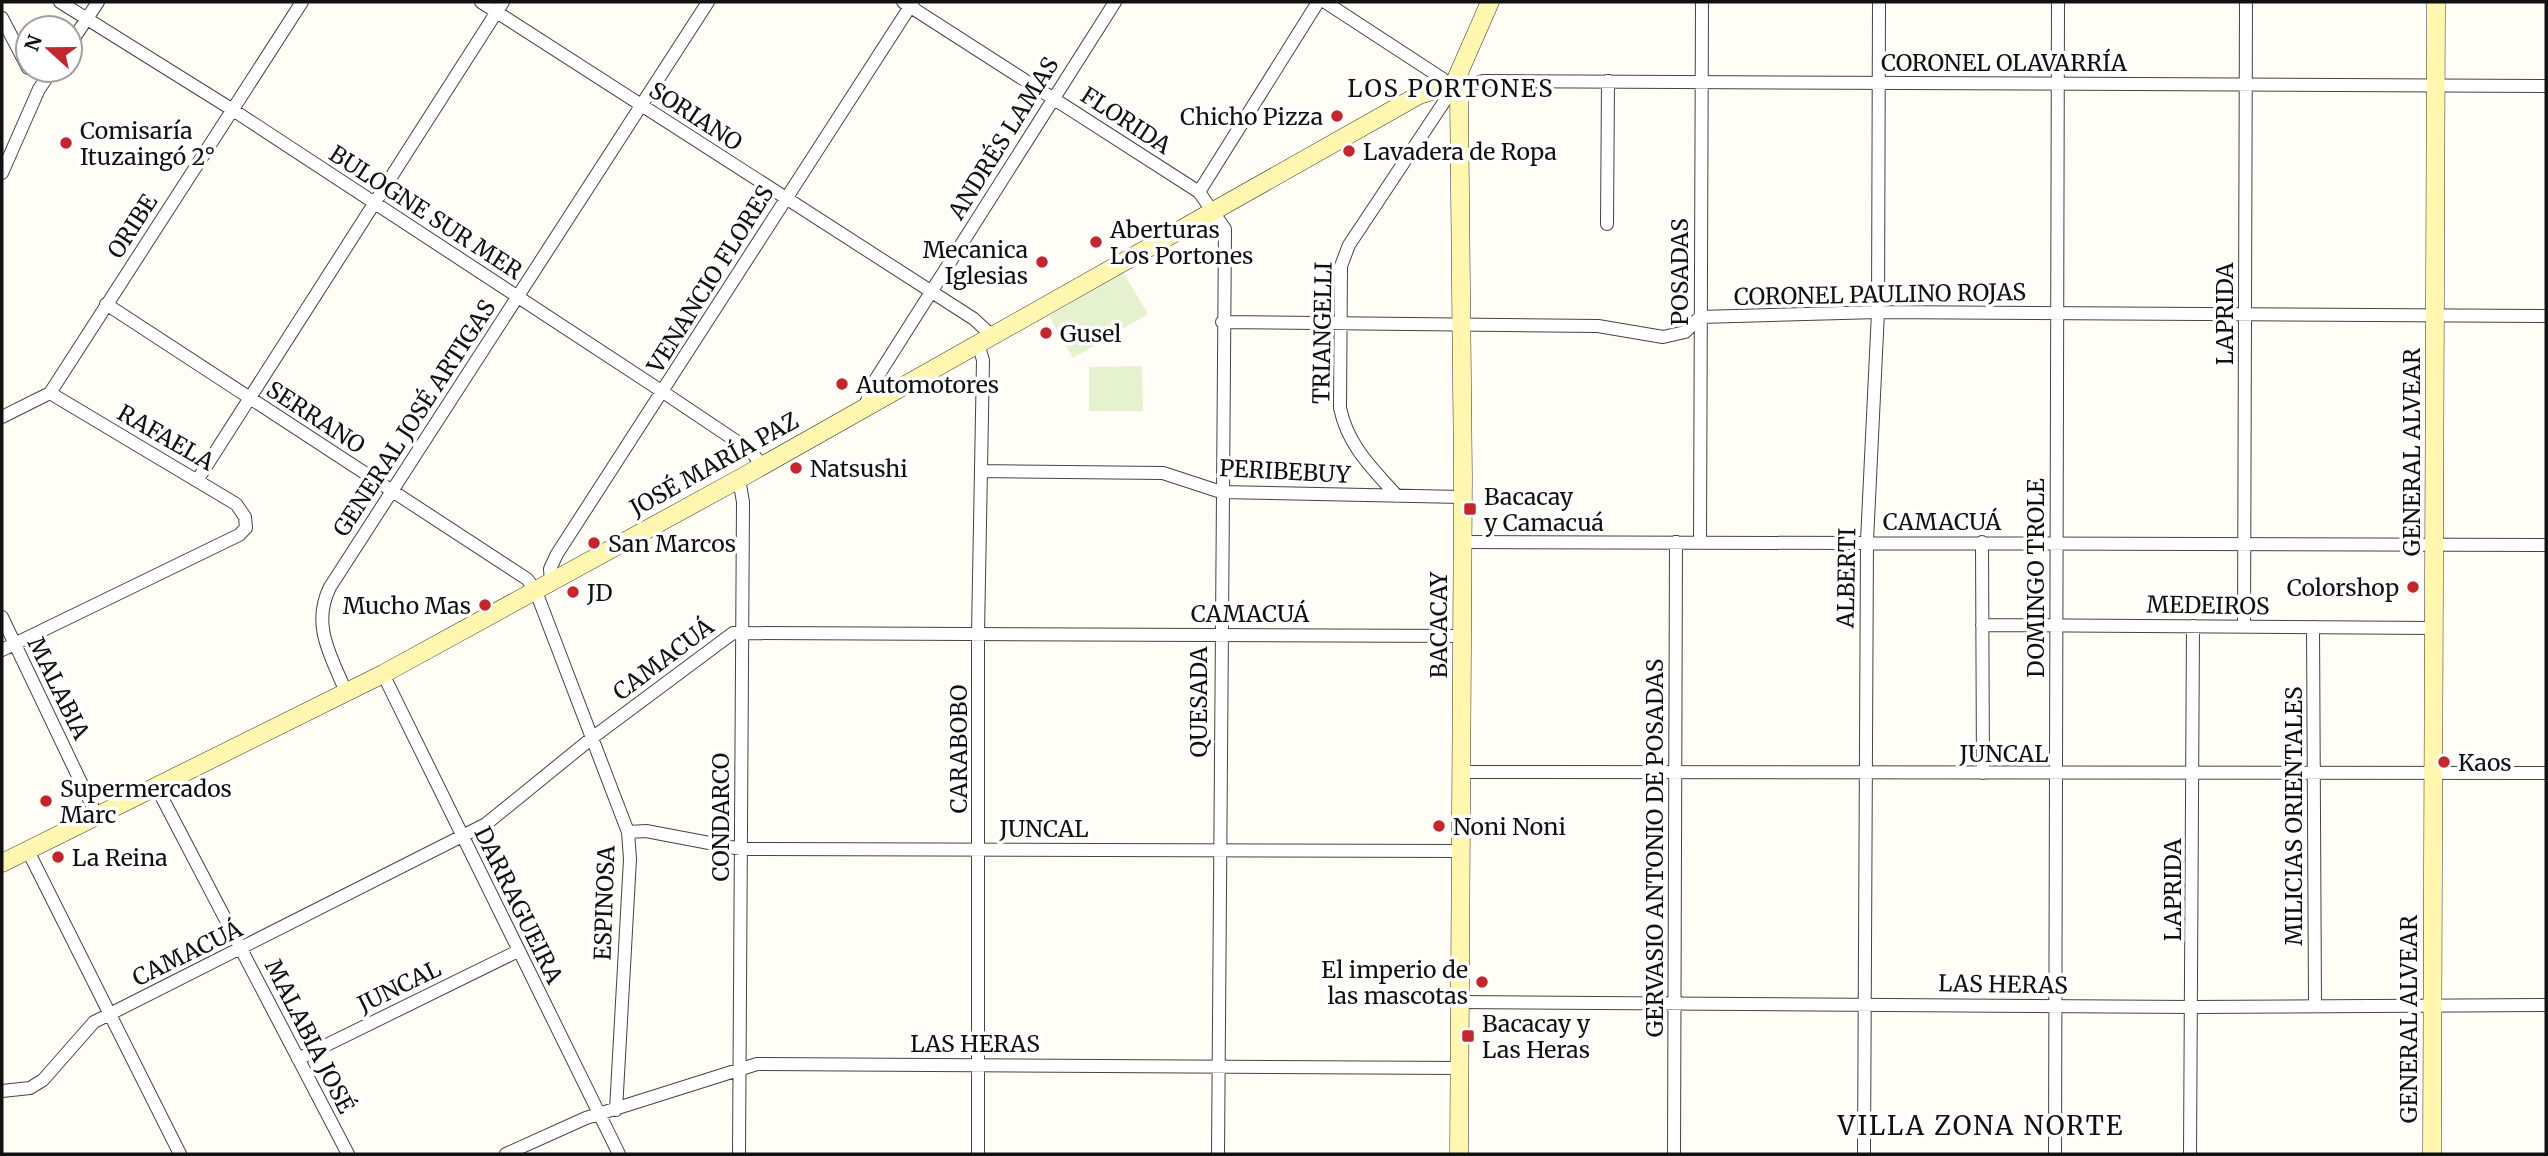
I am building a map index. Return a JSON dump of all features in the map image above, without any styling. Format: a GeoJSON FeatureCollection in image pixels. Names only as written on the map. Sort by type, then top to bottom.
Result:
{"type":"FeatureCollection","features":[{"type":"Feature","properties":{"kind":"street","name":"BULOGNE SUR MER"},"geometry":{"type":"LineString","coordinates":[[60,2],[233,110],[663,392],[751,451],[762,466]]}},
{"type":"Feature","properties":{"kind":"street"},"geometry":{"type":"LineString","coordinates":[[84,24],[98,2]]}},
{"type":"Feature","properties":{"kind":"street","name":"ORIBE"},"geometry":{"type":"LineString","coordinates":[[50,393],[302,2]]}},
{"type":"Feature","properties":{"kind":"street","name":"SORIANO"},"geometry":{"type":"LineString","coordinates":[[481,2],[500,7],[641,105],[983,325],[985,340]]}},
{"type":"Feature","properties":{"kind":"street","name":"GENERAL JOSÉ ARTIGAS"},"geometry":{"type":"LineString","coordinates":[[346,692],[323,639],[320,625],[323,600],[708,2]]}},
{"type":"Feature","properties":{"kind":"street","name":"ANDRÉS LAMAS"},"geometry":{"type":"LineString","coordinates":[[865,406],[874,382],[1115,2]]}},
{"type":"Feature","properties":{"kind":"street"},"geometry":{"type":"LineString","coordinates":[[1199,192],[1318,2]]}},
{"type":"Feature","properties":{"kind":"street"},"geometry":{"type":"LineString","coordinates":[[1325,2],[1451,88],[1490,2]]}},
{"type":"Feature","properties":{"kind":"street","name":"POSADAS"},"geometry":{"type":"LineString","coordinates":[[1700,541],[1702,2]]}},
{"type":"Feature","properties":{"kind":"street","name":"ALBERTI"},"geometry":{"type":"LineString","coordinates":[[1864,1154],[1867,541],[1878,312],[1879,2]]}},
{"type":"Feature","properties":{"kind":"street","name":"DOMINGO TROLE"},"geometry":{"type":"LineString","coordinates":[[2055,1154],[2058,2]]}},
{"type":"Feature","properties":{"kind":"street","name":"LAPRIDA"},"geometry":{"type":"LineString","coordinates":[[2244,626],[2246,2]]}},
{"type":"Feature","properties":{"kind":"street","name":"GENERAL ALVEAR"},"geometry":{"type":"LineString","coordinates":[[2432,1154],[2436,2]]}},
{"type":"Feature","properties":{"kind":"street","name":"FLORIDA"},"geometry":{"type":"LineString","coordinates":[[909,3],[1199,192],[1215,211]]}},
{"type":"Feature","properties":{"kind":"street","name":"VENANCIO FLORES"},"geometry":{"type":"LineString","coordinates":[[543,585],[557,554],[663,392],[909,3]]}},
{"type":"Feature","properties":{"kind":"street"},"geometry":{"type":"LineString","coordinates":[[198,479],[500,7]]}},
{"type":"Feature","properties":{"kind":"street"},"geometry":{"type":"LineString","coordinates":[[2,18],[14,41]]}},
{"type":"Feature","properties":{"kind":"street","name":"CORONEL OLAVARRÍA"},"geometry":{"type":"LineString","coordinates":[[1451,88],[1483,81],[1701,80],[2246,86],[2546,86]]}},
{"type":"Feature","properties":{"kind":"street"},"geometry":{"type":"LineString","coordinates":[[1607,224],[1608,81]]}},
{"type":"Feature","properties":{"kind":"street"},"geometry":{"type":"LineString","coordinates":[[36,84],[39,89]]}},
{"type":"Feature","properties":{"kind":"street"},"geometry":{"type":"LineString","coordinates":[[2,173],[42,84]]}},
{"type":"Feature","properties":{"kind":"street","name":"JOSÉ MARÍA PAZ"},"geometry":{"type":"LineString","coordinates":[[2,863],[383,674],[739,479],[1419,95],[1451,88]]}},
{"type":"Feature","properties":{"kind":"street","name":"BACACAY"},"geometry":{"type":"LineString","coordinates":[[1451,88],[1463,324],[1459,1154]]}},
{"type":"Feature","properties":{"kind":"street","name":"TRIANGELLI"},"geometry":{"type":"LineString","coordinates":[[1397,496],[1357,452],[1343,425],[1340,408],[1342,256],[1451,88]]}},
{"type":"Feature","properties":{"kind":"street","name":"QUESADA"},"geometry":{"type":"LineString","coordinates":[[1215,211],[1224,229],[1218,1154]]}},
{"type":"Feature","properties":{"kind":"street","name":"SERRANO"},"geometry":{"type":"LineString","coordinates":[[106,304],[527,579],[543,585]]}},
{"type":"Feature","properties":{"kind":"street","name":"CORONEL PAULINO ROJAS"},"geometry":{"type":"LineString","coordinates":[[1700,317],[1878,312],[2546,316]]}},
{"type":"Feature","properties":{"kind":"street"},"geometry":{"type":"LineString","coordinates":[[1222,322],[1598,326],[1663,337],[1685,332],[1700,317]]}},
{"type":"Feature","properties":{"kind":"street","name":"CARABOBO"},"geometry":{"type":"LineString","coordinates":[[978,1154],[978,633],[985,340]]}},
{"type":"Feature","properties":{"kind":"street"},"geometry":{"type":"LineString","coordinates":[[2,417],[50,393]]}},
{"type":"Feature","properties":{"kind":"street","name":"RAFAELA"},"geometry":{"type":"LineString","coordinates":[[15,644],[239,535],[246,528],[241,508],[198,479],[50,393]]}},
{"type":"Feature","properties":{"kind":"street","name":"PERIBEBUY"},"geometry":{"type":"LineString","coordinates":[[982,471],[1156,472],[1221,492],[1462,497]]}},
{"type":"Feature","properties":{"kind":"street","name":"CONDARCO"},"geometry":{"type":"LineString","coordinates":[[739,479],[743,502],[739,1154]]}},
{"type":"Feature","properties":{"kind":"street","name":"CAMACUÁ"},"geometry":{"type":"LineString","coordinates":[[1463,542],[2245,542],[2546,545]]}},
{"type":"Feature","properties":{"kind":"street","name":"GERVASIO ANTONIO DE POSADAS"},"geometry":{"type":"LineString","coordinates":[[1674,1154],[1676,542]]}},
{"type":"Feature","properties":{"kind":"street"},"geometry":{"type":"LineString","coordinates":[[1982,542],[1983,774]]}},
{"type":"Feature","properties":{"kind":"street","name":"ESPINOSA"},"geometry":{"type":"LineString","coordinates":[[543,585],[592,738],[628,832],[630,859],[616,1110]]}},
{"type":"Feature","properties":{"kind":"street","name":"MALABIA"},"geometry":{"type":"LineString","coordinates":[[2,617],[97,816]]}},
{"type":"Feature","properties":{"kind":"street","name":"MEDEIROS"},"geometry":{"type":"LineString","coordinates":[[1982,625],[2434,628]]}},
{"type":"Feature","properties":{"kind":"street","name":"LAPRIDA"},"geometry":{"type":"LineString","coordinates":[[2190,1154],[2193,625]]}},
{"type":"Feature","properties":{"kind":"street","name":"MILICIAS ORIENTALES"},"geometry":{"type":"LineString","coordinates":[[2313,627],[2315,1004]]}},
{"type":"Feature","properties":{"kind":"street","name":"CAMACUÁ"},"geometry":{"type":"LineString","coordinates":[[2,1091],[30,1088],[43,1080],[94,1022],[242,950],[486,824],[592,738],[726,637],[741,631],[1463,636]]}},
{"type":"Feature","properties":{"kind":"street"},"geometry":{"type":"LineString","coordinates":[[2,650],[15,644]]}},
{"type":"Feature","properties":{"kind":"street","name":"DARRAGUEIRA"},"geometry":{"type":"LineString","coordinates":[[383,674],[619,1154]]}},
{"type":"Feature","properties":{"kind":"street","name":"JUNCAL"},"geometry":{"type":"LineString","coordinates":[[1461,772],[2546,773]]}},
{"type":"Feature","properties":{"kind":"street","name":"MALABIA JOSÉ"},"geometry":{"type":"LineString","coordinates":[[157,788],[348,1154]]}},
{"type":"Feature","properties":{"kind":"street","name":"JUNCAL"},"geometry":{"type":"LineString","coordinates":[[628,832],[646,831],[741,849],[1462,851]]}},
{"type":"Feature","properties":{"kind":"street"},"geometry":{"type":"LineString","coordinates":[[28,851],[180,1154]]}},
{"type":"Feature","properties":{"kind":"street","name":"JUNCAL"},"geometry":{"type":"LineString","coordinates":[[299,1059],[518,951]]}},
{"type":"Feature","properties":{"kind":"street","name":"LAS HERAS"},"geometry":{"type":"LineString","coordinates":[[1460,1002],[2192,1007],[2315,1004],[2546,1005]]}},
{"type":"Feature","properties":{"kind":"street","name":"LAS HERAS"},"geometry":{"type":"LineString","coordinates":[[506,1154],[599,1114],[740,1066],[979,1063],[1460,1068]]}},
{"type":"Feature","properties":{"kind":"green space"},"geometry":{"type":"Polygon","coordinates":[[[1123,272],[1148,314],[1073,358],[1049,316],[1123,272]]]}},
{"type":"Feature","properties":{"kind":"green space"},"geometry":{"type":"Polygon","coordinates":[[[1142,366],[1143,411],[1089,411],[1089,367],[1142,366]]]}},
{"type":"Feature","properties":{"kind":"place","name":"Chicho Pizza"},"geometry":{"type":"Point","coordinates":[1337,116]}},
{"type":"Feature","properties":{"kind":"place","name":"Comisaría Ituzaingó 2°"},"geometry":{"type":"Point","coordinates":[66,143]}},
{"type":"Feature","properties":{"kind":"place","name":"Lavadera de Ropa"},"geometry":{"type":"Point","coordinates":[1349,151]}},
{"type":"Feature","properties":{"kind":"place","name":"Aberturas Los Portones"},"geometry":{"type":"Point","coordinates":[1096,242]}},
{"type":"Feature","properties":{"kind":"place","name":"Mecanica Iglesias"},"geometry":{"type":"Point","coordinates":[1042,262]}},
{"type":"Feature","properties":{"kind":"place","name":"Gusel"},"geometry":{"type":"Point","coordinates":[1046,333]}},
{"type":"Feature","properties":{"kind":"place","name":"Automotores"},"geometry":{"type":"Point","coordinates":[842,384]}},
{"type":"Feature","properties":{"kind":"place","name":"Natsushi"},"geometry":{"type":"Point","coordinates":[796,468]}},
{"type":"Feature","properties":{"kind":"place","name":"Bacacay y Camacuá"},"geometry":{"type":"Point","coordinates":[1470,509]}},
{"type":"Feature","properties":{"kind":"place","name":"San Marcos"},"geometry":{"type":"Point","coordinates":[594,543]}},
{"type":"Feature","properties":{"kind":"place","name":"Colorshop"},"geometry":{"type":"Point","coordinates":[2413,587]}},
{"type":"Feature","properties":{"kind":"place","name":"JD"},"geometry":{"type":"Point","coordinates":[573,592]}},
{"type":"Feature","properties":{"kind":"place","name":"Mucho Mas"},"geometry":{"type":"Point","coordinates":[485,605]}},
{"type":"Feature","properties":{"kind":"place","name":"Kaos"},"geometry":{"type":"Point","coordinates":[2444,762]}},
{"type":"Feature","properties":{"kind":"place","name":"Supermercados Marc"},"geometry":{"type":"Point","coordinates":[46,801]}},
{"type":"Feature","properties":{"kind":"place","name":"Noni Noni"},"geometry":{"type":"Point","coordinates":[1439,826]}},
{"type":"Feature","properties":{"kind":"place","name":"La Reina"},"geometry":{"type":"Point","coordinates":[58,857]}},
{"type":"Feature","properties":{"kind":"place","name":"El imperio de las mascotas"},"geometry":{"type":"Point","coordinates":[1482,982]}},
{"type":"Feature","properties":{"kind":"place","name":"Bacacay y Las Heras"},"geometry":{"type":"Point","coordinates":[1468,1036]}},
{"type":"Feature","properties":{"kind":"district","name":"LOS PORTONES"},"geometry":{"type":"Point","coordinates":[1451,88]}},
{"type":"Feature","properties":{"kind":"district","name":"VILLA ZONA NORTE"},"geometry":{"type":"Point","coordinates":[1981,1125]}}]}
